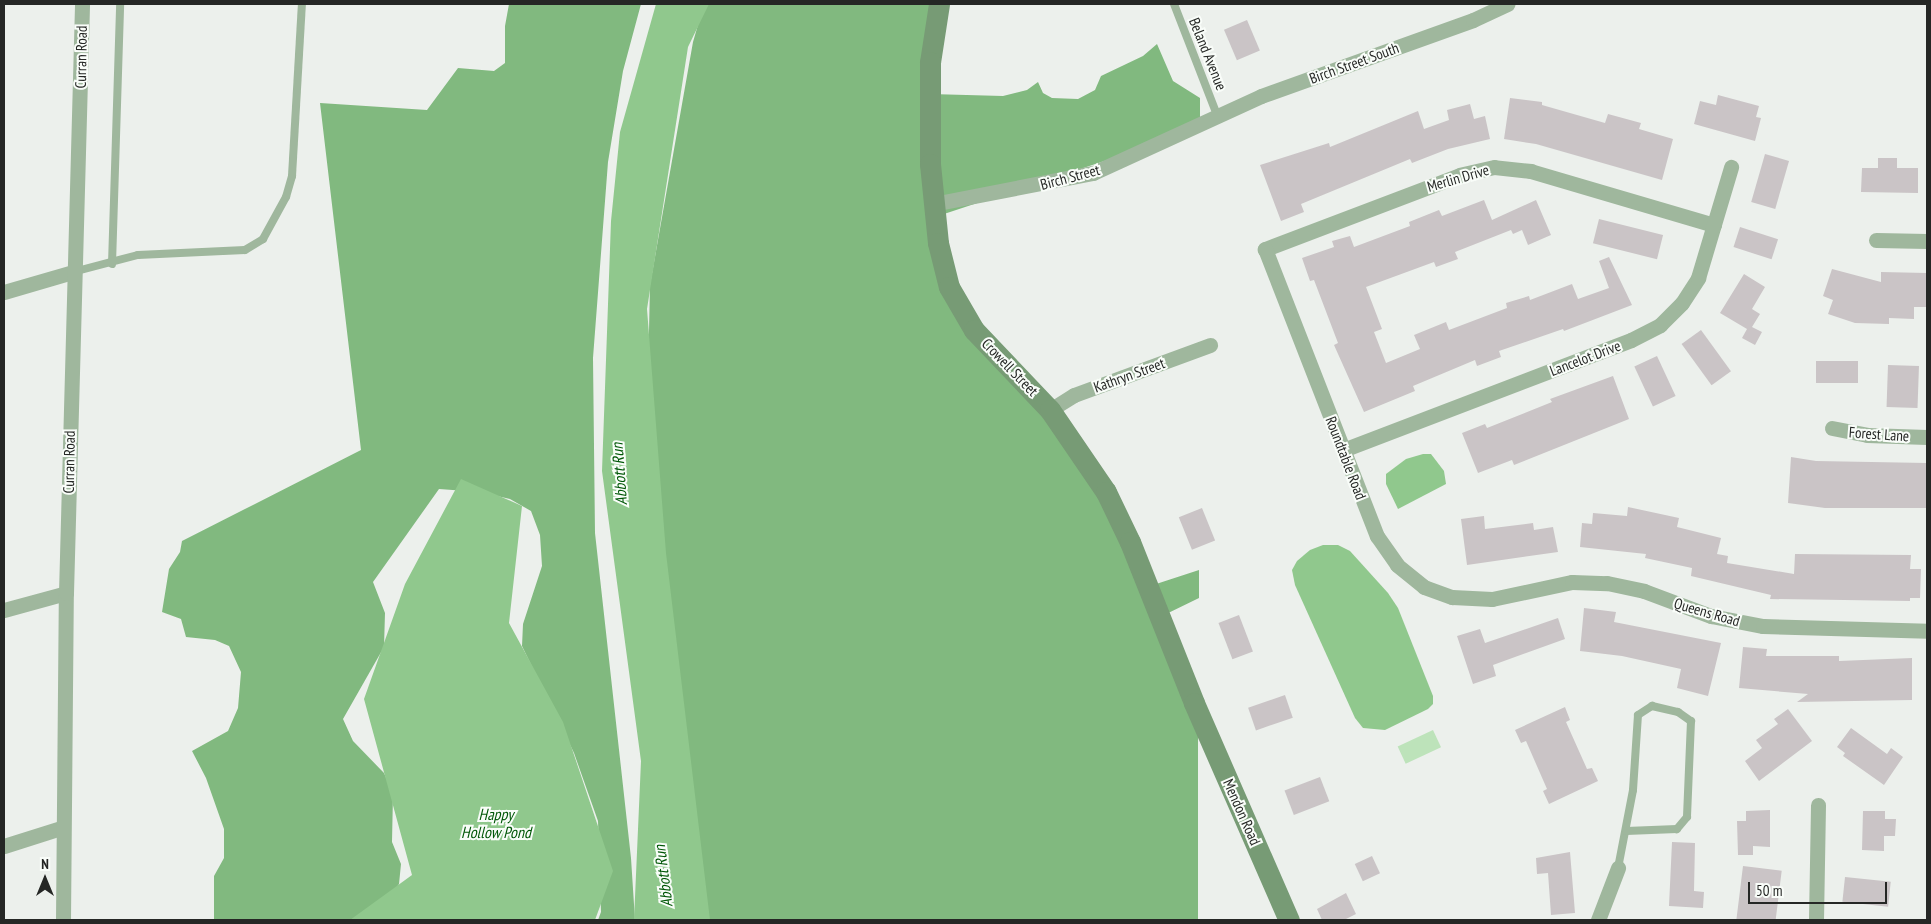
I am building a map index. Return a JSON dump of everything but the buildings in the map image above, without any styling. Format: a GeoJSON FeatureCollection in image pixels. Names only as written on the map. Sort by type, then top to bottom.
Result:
{"type":"FeatureCollection","features":[{"type":"Feature","properties":{"kind":"street","name":"Curran Road"},"geometry":{"type":"LineString","coordinates":[[63,920],[61,828],[73,272],[82,4]]}},
{"type":"Feature","properties":{"kind":"street","name":"Crowell Street"},"geometry":{"type":"LineString","coordinates":[[939,4],[930,62],[928,124],[932,204],[942,265],[960,309],[993,350],[1050,410],[1092,468],[1118,516],[1194,704]]}},
{"type":"Feature","properties":{"kind":"street","name":"Birch Street South"},"geometry":{"type":"LineString","coordinates":[[1200,124],[1217,114],[1474,20],[1508,4]]}},
{"type":"Feature","properties":{"kind":"street","name":"Birch Street"},"geometry":{"type":"LineString","coordinates":[[932,204],[1093,173],[1200,124]]}},
{"type":"Feature","properties":{"kind":"street","name":"Merlin Drive"},"geometry":{"type":"LineString","coordinates":[[1265,248],[1460,175],[1494,167],[1531,171],[1714,225]]}},
{"type":"Feature","properties":{"kind":"street","name":"Lancelot Drive"},"geometry":{"type":"LineString","coordinates":[[1343,450],[1654,329],[1672,315],[1692,290],[1731,167]]}},
{"type":"Feature","properties":{"kind":"street"},"geometry":{"type":"LineString","coordinates":[[1876,240],[1927,241]]}},
{"type":"Feature","properties":{"kind":"street","name":"Roundtable Road"},"geometry":{"type":"LineString","coordinates":[[1265,248],[1377,536],[1397,565],[1424,587],[1452,597],[1492,599]]}},
{"type":"Feature","properties":{"kind":"street"},"geometry":{"type":"LineString","coordinates":[[4,292],[73,272]]}},
{"type":"Feature","properties":{"kind":"street","name":"Kathryn Street"},"geometry":{"type":"LineString","coordinates":[[1050,410],[1074,395],[1210,345]]}},
{"type":"Feature","properties":{"kind":"street","name":"Forest Lane"},"geometry":{"type":"LineString","coordinates":[[1832,428],[1867,436],[1927,437]]}},
{"type":"Feature","properties":{"kind":"street","name":"Queens Road"},"geometry":{"type":"LineString","coordinates":[[1492,599],[1572,582],[1607,583],[1644,592],[1711,616],[1763,626],[1927,631]]}},
{"type":"Feature","properties":{"kind":"street"},"geometry":{"type":"LineString","coordinates":[[4,610],[66,593]]}},
{"type":"Feature","properties":{"kind":"street","name":"Mendon Road"},"geometry":{"type":"LineString","coordinates":[[1194,704],[1289,920]]}},
{"type":"Feature","properties":{"kind":"street"},"geometry":{"type":"LineString","coordinates":[[1816,920],[1818,805]]}},
{"type":"Feature","properties":{"kind":"street"},"geometry":{"type":"LineString","coordinates":[[4,846],[61,828]]}},
{"type":"Feature","properties":{"kind":"street"},"geometry":{"type":"LineString","coordinates":[[1598,920],[1610,895],[1618,868]]}},
{"type":"Feature","properties":{"kind":"lane"},"geometry":{"type":"LineString","coordinates":[[112,264],[120,4]]}},
{"type":"Feature","properties":{"kind":"lane"},"geometry":{"type":"LineString","coordinates":[[73,272],[112,264],[138,255],[245,250],[263,239],[286,196],[292,176],[302,4]]}},
{"type":"Feature","properties":{"kind":"lane","name":"Beland Avenue"},"geometry":{"type":"LineString","coordinates":[[1174,4],[1217,114]]}},
{"type":"Feature","properties":{"kind":"lane"},"geometry":{"type":"LineString","coordinates":[[1618,868],[1633,790],[1638,715],[1652,706],[1678,712],[1691,721],[1687,817],[1677,829],[1626,831]]}},
{"type":"Feature","properties":{"kind":"shaded area"},"geometry":{"type":"Polygon","coordinates":[[[509,4],[641,4],[623,71],[608,162],[593,358],[595,533],[631,858],[635,920],[598,920],[601,912],[598,821],[574,753],[522,646],[523,624],[542,566],[540,535],[531,511],[510,499],[480,492],[439,489],[373,582],[385,613],[384,647],[343,719],[353,741],[384,773],[393,794],[392,842],[401,864],[399,884],[384,906],[359,920],[214,920],[214,876],[224,858],[224,829],[206,778],[192,751],[228,731],[238,708],[241,672],[229,646],[215,640],[186,637],[181,619],[162,612],[169,569],[180,552],[182,541],[361,450],[320,103],[427,110],[458,68],[494,71],[505,63],[505,26],[509,4]]]}},
{"type":"Feature","properties":{"kind":"shaded area"},"geometry":{"type":"Polygon","coordinates":[[[704,4],[939,4],[930,94],[1003,96],[1027,90],[1038,82],[1043,93],[1052,98],[1078,99],[1095,90],[1101,76],[1143,56],[1157,44],[1173,81],[1200,98],[1200,125],[1183,135],[941,215],[946,284],[1047,410],[1150,586],[1199,570],[1199,598],[1160,617],[1198,714],[1198,920],[695,920],[647,423],[650,285],[693,42],[704,4]]]}},
{"type":"Feature","properties":{"kind":"shaded area"},"geometry":{"type":"Polygon","coordinates":[[[1433,730],[1441,747],[1406,764],[1398,746],[1433,730]]]}},
{"type":"Feature","properties":{"kind":"water","name":"Abbott Run"},"geometry":{"type":"Polygon","coordinates":[[[656,4],[709,4],[688,47],[647,309],[666,553],[710,920],[634,920],[641,761],[602,471],[611,221],[620,132],[656,4]]]}},
{"type":"Feature","properties":{"kind":"water"},"geometry":{"type":"Polygon","coordinates":[[[1423,454],[1431,454],[1444,471],[1446,484],[1398,509],[1386,484],[1386,474],[1406,459],[1423,454]]]}},
{"type":"Feature","properties":{"kind":"water","name":"Happy Hollow Pond"},"geometry":{"type":"Polygon","coordinates":[[[461,479],[522,506],[509,623],[563,722],[613,871],[595,920],[350,920],[412,875],[364,699],[405,584],[461,479]]]}},
{"type":"Feature","properties":{"kind":"water"},"geometry":{"type":"Polygon","coordinates":[[[1323,545],[1338,545],[1350,551],[1388,593],[1398,608],[1433,696],[1433,704],[1428,709],[1385,730],[1363,728],[1355,718],[1295,585],[1292,570],[1297,561],[1310,550],[1323,545]]]}}]}
